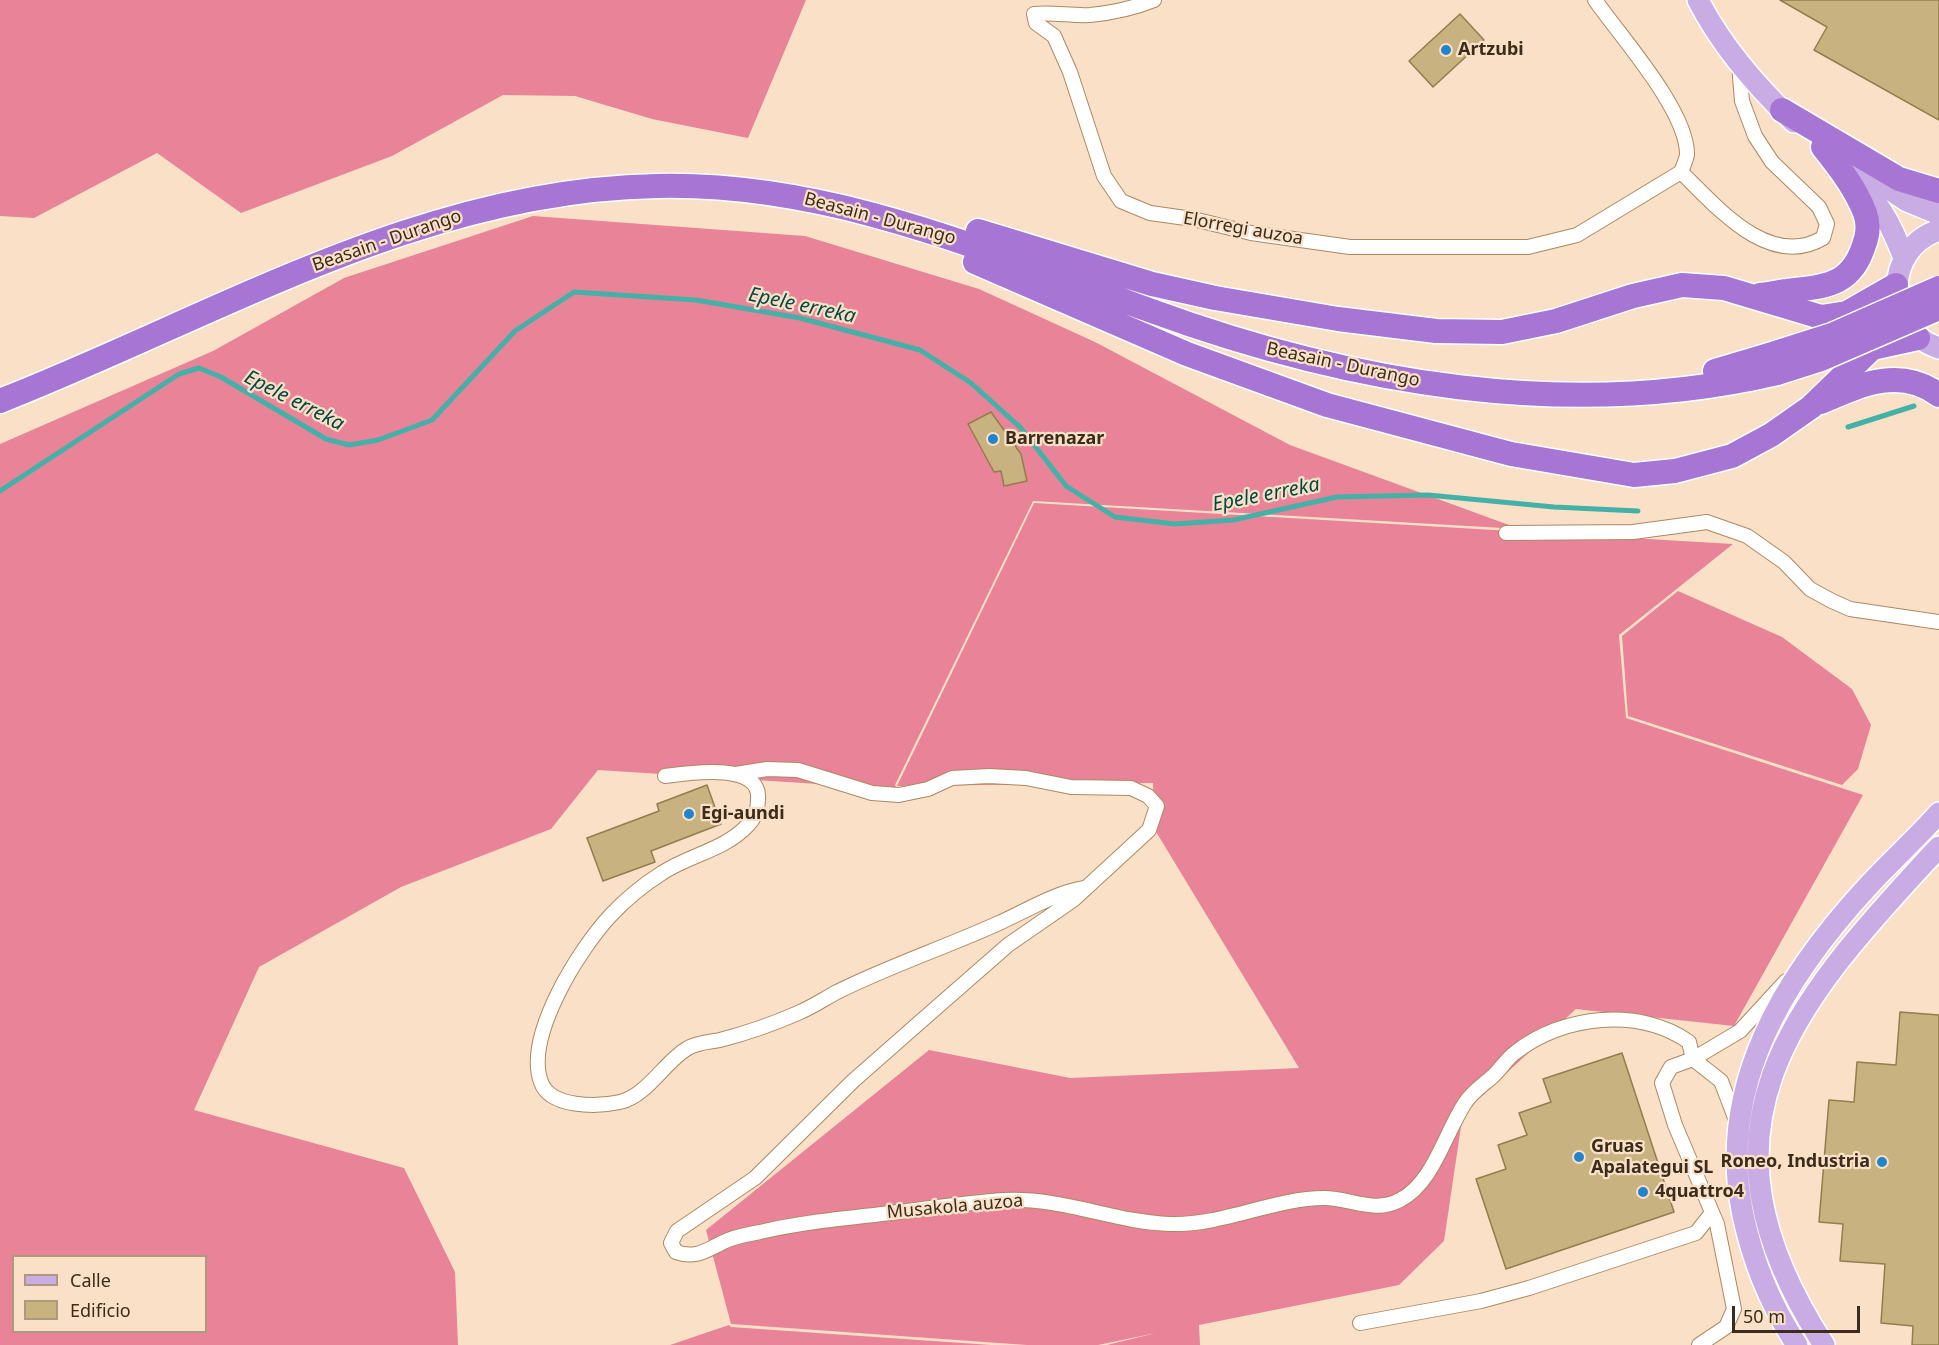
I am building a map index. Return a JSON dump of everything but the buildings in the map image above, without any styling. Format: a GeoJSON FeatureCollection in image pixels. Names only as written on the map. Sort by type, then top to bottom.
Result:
{"type":"FeatureCollection","features":[{"type":"Feature","properties":{"kind":"highway"},"geometry":{"type":"LineString","coordinates":[[1782,110],[1899,179],[1939,191]]}},
{"type":"Feature","properties":{"kind":"highway"},"geometry":{"type":"LineString","coordinates":[[1753,295],[1810,290],[1834,284],[1854,266],[1862,251],[1868,234],[1866,215],[1844,174],[1823,147]]}},
{"type":"Feature","properties":{"kind":"highway","name":"Beasain - Durango"},"geometry":{"type":"LineString","coordinates":[[0,401],[270,281],[378,242],[471,213],[576,191],[657,186],[737,188],[820,200],[940,233],[1188,324],[1325,364],[1406,380],[1480,390],[1557,395],[1668,392],[1703,387],[1773,364]]}},
{"type":"Feature","properties":{"kind":"highway"},"geometry":{"type":"LineString","coordinates":[[820,200],[908,209],[1152,284],[1215,298],[1338,319],[1436,331],[1502,332],[1556,321],[1650,291],[1682,285],[1724,288],[1821,316],[1847,313],[1896,285]]}},
{"type":"Feature","properties":{"kind":"highway"},"geometry":{"type":"LineString","coordinates":[[820,200],[879,228],[982,265],[1187,354],[1256,380],[1374,419],[1511,454],[1635,476],[1675,471],[1732,456],[1771,435],[1811,407],[1872,348],[1931,348]]}},
{"type":"Feature","properties":{"kind":"highway"},"geometry":{"type":"LineString","coordinates":[[1773,364],[1832,335],[1939,288]]}},
{"type":"Feature","properties":{"kind":"highway"},"geometry":{"type":"LineString","coordinates":[[1773,364],[1821,359],[1939,308]]}},
{"type":"Feature","properties":{"kind":"highway"},"geometry":{"type":"LineString","coordinates":[[1811,407],[1871,381],[1886,379],[1915,383],[1939,395]]}},
{"type":"Feature","properties":{"kind":"main road"},"geometry":{"type":"LineString","coordinates":[[1698,0],[1739,64],[1782,110],[1874,197],[1888,218],[1904,258]]}},
{"type":"Feature","properties":{"kind":"main road"},"geometry":{"type":"LineString","coordinates":[[1823,147],[1907,201],[1939,214]]}},
{"type":"Feature","properties":{"kind":"main road"},"geometry":{"type":"LineString","coordinates":[[1931,348],[1905,323],[1897,305],[1896,285],[1904,258],[1915,243],[1939,230]]}},
{"type":"Feature","properties":{"kind":"main road"},"geometry":{"type":"LineString","coordinates":[[1797,1345],[1765,1288],[1748,1238],[1738,1190],[1738,1126],[1742,1095],[1756,1053],[1777,1010],[1813,954],[1869,885],[1939,813]]}},
{"type":"Feature","properties":{"kind":"main road"},"geometry":{"type":"LineString","coordinates":[[1824,1345],[1799,1307],[1766,1227],[1760,1188],[1758,1145],[1763,1101],[1777,1059],[1818,987],[1856,938],[1939,847]]}},
{"type":"Feature","properties":{"kind":"street","name":"Elorregi auzoa"},"geometry":{"type":"LineString","coordinates":[[1154,0],[1136,7],[1089,15],[1050,12],[1034,14],[1036,23],[1054,36],[1070,72],[1104,176],[1121,201],[1150,213],[1193,219],[1251,233],[1350,247],[1528,247],[1577,235],[1681,172]]}},
{"type":"Feature","properties":{"kind":"street"},"geometry":{"type":"LineString","coordinates":[[1595,0],[1671,102],[1686,148],[1687,157],[1681,172],[1734,224],[1764,240],[1789,247],[1809,246],[1823,238],[1827,224],[1819,207],[1772,162],[1755,136],[1742,101],[1739,64]]}},
{"type":"Feature","properties":{"kind":"street"},"geometry":{"type":"LineString","coordinates":[[1506,533],[1624,533],[1707,522],[1747,536],[1784,562],[1810,589],[1841,605],[1939,622]]}},
{"type":"Feature","properties":{"kind":"street","name":"Musakola auzoa"},"geometry":{"type":"LineString","coordinates":[[665,776],[708,772],[736,774],[767,769],[798,770],[872,793],[899,795],[928,789],[952,778],[989,776],[1026,778],[1071,787],[1131,788],[1148,795],[1157,806],[1149,830],[1073,900],[1008,945],[853,1081],[755,1178],[677,1231],[671,1243],[672,1249],[681,1254],[699,1254],[732,1239],[769,1230],[940,1205],[1001,1200],[1062,1203],[1130,1220],[1168,1224],[1193,1223],[1319,1198],[1368,1206],[1385,1205],[1403,1198],[1421,1182],[1471,1095],[1514,1053],[1536,1038],[1558,1028],[1581,1023],[1624,1020],[1675,1033],[1689,1042],[1693,1059],[1721,1081],[1738,1126]]}},
{"type":"Feature","properties":{"kind":"street","name":"Musakola auzoa"},"geometry":{"type":"LineString","coordinates":[[736,774],[753,782],[758,790],[755,815],[748,826],[727,842],[664,871],[635,892],[610,916],[590,942],[567,979],[541,1036],[536,1069],[543,1088],[554,1098],[595,1105],[623,1102],[688,1048],[791,1016],[838,992],[997,924],[1064,891],[1085,888]]}},
{"type":"Feature","properties":{"kind":"street"},"geometry":{"type":"LineString","coordinates":[[1699,1345],[1726,1327],[1734,1309],[1717,1224],[1664,1099],[1662,1083],[1671,1067],[1693,1059],[1740,1031],[1800,965],[1813,954]]}},
{"type":"Feature","properties":{"kind":"street"},"geometry":{"type":"LineString","coordinates":[[1360,1323],[1481,1301],[1529,1288],[1696,1233],[1711,1214]]}},
{"type":"Feature","properties":{"kind":"shaded area"},"geometry":{"type":"Polygon","coordinates":[[[0,0],[806,0],[748,138],[652,119],[575,96],[503,95],[392,156],[241,213],[157,153],[34,218],[0,216],[0,0]]]}},
{"type":"Feature","properties":{"kind":"shaded area"},"geometry":{"type":"Polygon","coordinates":[[[533,216],[805,236],[979,289],[1095,342],[1290,445],[1520,529],[1033,501],[895,785],[897,789],[598,770],[551,829],[401,887],[259,967],[194,1110],[404,1168],[455,1272],[458,1345],[0,1345],[0,444],[213,351],[344,278],[533,216]]]}},
{"type":"Feature","properties":{"kind":"shaded area"},"geometry":{"type":"Polygon","coordinates":[[[1034,503],[1733,544],[1619,635],[1626,718],[1863,795],[1734,1026],[1576,1009],[1463,1113],[1444,1241],[1399,1285],[1199,1325],[1200,1345],[1107,1345],[1156,1333],[1098,1345],[1027,1345],[731,1324],[706,1230],[929,1050],[1070,1078],[1299,1068],[1155,830],[1153,783],[897,786],[1034,503]]]}},
{"type":"Feature","properties":{"kind":"shaded area"},"geometry":{"type":"Polygon","coordinates":[[[1678,591],[1782,637],[1852,689],[1871,725],[1858,769],[1842,785],[1628,716],[1622,636],[1678,591]]]}},
{"type":"Feature","properties":{"kind":"shaded area"},"geometry":{"type":"Polygon","coordinates":[[[729,1325],[731,1327],[991,1345],[670,1345],[729,1325]]]}},
{"type":"Feature","properties":{"kind":"waterway","name":"Epele erreka"},"geometry":{"type":"LineString","coordinates":[[0,491],[179,374],[199,368],[221,377],[326,439],[349,445],[378,440],[432,420],[515,331],[574,292],[696,300],[800,318],[920,350],[971,383],[1021,428],[1066,486],[1115,517],[1175,524],[1233,520],[1337,497],[1428,495],[1554,507],[1638,511]]}},
{"type":"Feature","properties":{"kind":"waterway"},"geometry":{"type":"LineString","coordinates":[[1848,427],[1914,406]]}},
{"type":"Feature","properties":{"kind":"place","name":"Artzubi"},"geometry":{"type":"Point","coordinates":[1446,50]}},
{"type":"Feature","properties":{"kind":"place","name":"Barrenazar"},"geometry":{"type":"Point","coordinates":[993,439]}},
{"type":"Feature","properties":{"kind":"place","name":"Egi-aundi"},"geometry":{"type":"Point","coordinates":[689,814]}},
{"type":"Feature","properties":{"kind":"place","name":"Gruas Apalategui SL"},"geometry":{"type":"Point","coordinates":[1579,1157]}},
{"type":"Feature","properties":{"kind":"place","name":"Roneo, Industria"},"geometry":{"type":"Point","coordinates":[1882,1162]}},
{"type":"Feature","properties":{"kind":"place","name":"4quattro4"},"geometry":{"type":"Point","coordinates":[1643,1192]}}]}
